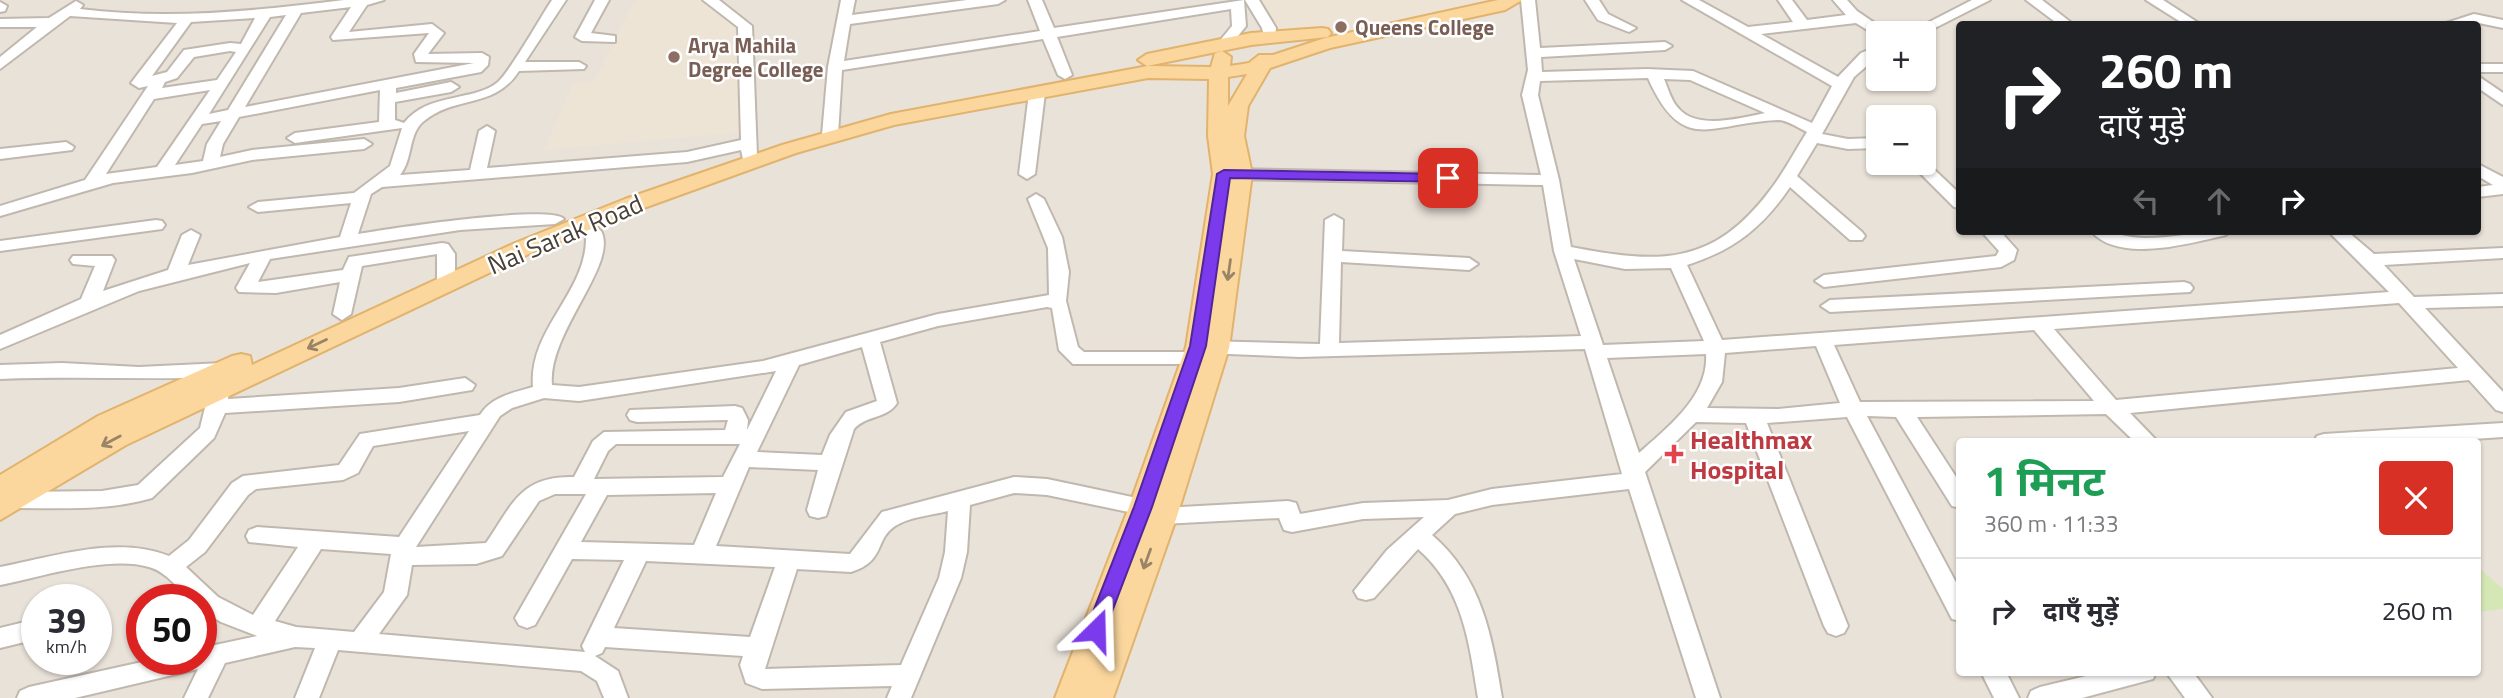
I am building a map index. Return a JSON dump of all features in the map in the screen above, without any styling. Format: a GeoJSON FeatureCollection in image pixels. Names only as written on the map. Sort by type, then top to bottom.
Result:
{"type":"FeatureCollection","features":[{"type":"Feature","properties":{"kind":"main road"},"geometry":{"type":"LineString","coordinates":[[1161,65],[1225,43],[1343,30],[1484,0]]}},
{"type":"Feature","properties":{"kind":"main road"},"geometry":{"type":"LineString","coordinates":[[1161,65],[1219,73],[1265,65],[1325,44],[1499,6],[1513,0]]}},
{"type":"Feature","properties":{"kind":"main road"},"geometry":{"type":"LineString","coordinates":[[1097,698],[1203,351],[1232,174],[1238,106],[1265,65],[1270,38]]}},
{"type":"Feature","properties":{"kind":"main road"},"geometry":{"type":"LineString","coordinates":[[1225,43],[1219,73],[1218,136],[1232,174]]}},
{"type":"Feature","properties":{"kind":"main road","name":"Nai Sarak Road"},"geometry":{"type":"LineString","coordinates":[[831,129],[1148,72],[1161,65]]}},
{"type":"Feature","properties":{"kind":"main road","name":"Nai Sarak Road"},"geometry":{"type":"LineString","coordinates":[[221,389],[342,314],[582,224],[660,187],[749,151],[831,129],[884,109],[1065,75],[1161,65]]}},
{"type":"Feature","properties":{"kind":"main road","name":"Nai Sarak Road"},"geometry":{"type":"LineString","coordinates":[[6,499],[107,423],[221,389],[555,219],[660,187]]}},
{"type":"Feature","properties":{"kind":"main road"},"geometry":{"type":"LineString","coordinates":[[1071,698],[1153,512]]}},
{"type":"Feature","properties":{"kind":"street"},"geometry":{"type":"LineString","coordinates":[[0,65],[50,22],[82,0]]}},
{"type":"Feature","properties":{"kind":"street"},"geometry":{"type":"LineString","coordinates":[[244,16],[249,0]]}},
{"type":"Feature","properties":{"kind":"street"},"geometry":{"type":"LineString","coordinates":[[252,155],[262,142],[415,120],[457,99],[498,88],[507,81],[559,0]]}},
{"type":"Feature","properties":{"kind":"street"},"geometry":{"type":"LineString","coordinates":[[602,0],[582,37],[610,39]]}},
{"type":"Feature","properties":{"kind":"street"},"geometry":{"type":"LineString","coordinates":[[379,181],[749,151],[745,26],[710,0]]}},
{"type":"Feature","properties":{"kind":"street"},"geometry":{"type":"LineString","coordinates":[[831,129],[835,67],[848,0]]}},
{"type":"Feature","properties":{"kind":"street"},"geometry":{"type":"LineString","coordinates":[[842,21],[998,0]]}},
{"type":"Feature","properties":{"kind":"street"},"geometry":{"type":"LineString","coordinates":[[1035,0],[1065,75]]}},
{"type":"Feature","properties":{"kind":"street"},"geometry":{"type":"LineString","coordinates":[[1528,0],[1534,53],[1534,77],[1530,95],[1551,180],[1563,251],[1708,698]]}},
{"type":"Feature","properties":{"kind":"street"},"geometry":{"type":"LineString","coordinates":[[1592,0],[1603,17],[1629,28]]}},
{"type":"Feature","properties":{"kind":"street"},"geometry":{"type":"LineString","coordinates":[[1689,0],[1840,84]]}},
{"type":"Feature","properties":{"kind":"street"},"geometry":{"type":"LineString","coordinates":[[1785,0],[1803,25]]}},
{"type":"Feature","properties":{"kind":"street"},"geometry":{"type":"LineString","coordinates":[[1840,0],[1866,23]]}},
{"type":"Feature","properties":{"kind":"street"},"geometry":{"type":"LineString","coordinates":[[1936,23],[1983,0]]}},
{"type":"Feature","properties":{"kind":"street"},"geometry":{"type":"LineString","coordinates":[[2033,0],[2062,21]]}},
{"type":"Feature","properties":{"kind":"street"},"geometry":{"type":"LineString","coordinates":[[2153,0],[2188,21]]}},
{"type":"Feature","properties":{"kind":"street"},"geometry":{"type":"LineString","coordinates":[[92,183],[155,86],[167,79],[203,35],[244,16],[328,3],[369,1]]}},
{"type":"Feature","properties":{"kind":"street"},"geometry":{"type":"LineString","coordinates":[[195,121],[476,69],[482,57],[421,59],[421,54],[436,33],[432,28],[338,37],[369,1]]}},
{"type":"Feature","properties":{"kind":"street"},"geometry":{"type":"LineString","coordinates":[[835,67],[1051,35],[1242,1]]}},
{"type":"Feature","properties":{"kind":"street"},"geometry":{"type":"LineString","coordinates":[[1242,1],[1269,27],[1270,38]]}},
{"type":"Feature","properties":{"kind":"street"},"geometry":{"type":"LineString","coordinates":[[1225,43],[1239,26],[1242,1]]}},
{"type":"Feature","properties":{"kind":"street"},"geometry":{"type":"LineString","coordinates":[[211,163],[215,145],[298,9]]}},
{"type":"Feature","properties":{"kind":"street"},"geometry":{"type":"LineString","coordinates":[[66,11],[118,18],[186,20],[203,35],[242,53],[272,51]]}},
{"type":"Feature","properties":{"kind":"street"},"geometry":{"type":"LineString","coordinates":[[162,172],[242,53],[265,13]]}},
{"type":"Feature","properties":{"kind":"street"},"geometry":{"type":"LineString","coordinates":[[1744,32],[1858,18]]}},
{"type":"Feature","properties":{"kind":"street"},"geometry":{"type":"LineString","coordinates":[[2462,21],[2474,18],[2503,24]]}},
{"type":"Feature","properties":{"kind":"street"},"geometry":{"type":"LineString","coordinates":[[186,20],[139,83],[155,86],[219,84]]}},
{"type":"Feature","properties":{"kind":"street"},"geometry":{"type":"LineString","coordinates":[[0,23],[50,22]]}},
{"type":"Feature","properties":{"kind":"street"},"geometry":{"type":"LineString","coordinates":[[1534,53],[1665,46]]}},
{"type":"Feature","properties":{"kind":"street"},"geometry":{"type":"LineString","coordinates":[[1563,251],[1625,263],[1677,262],[1728,242],[1746,230],[1787,176],[1814,134],[1840,84],[1866,56]]}},
{"type":"Feature","properties":{"kind":"street"},"geometry":{"type":"LineString","coordinates":[[516,67],[579,66]]}},
{"type":"Feature","properties":{"kind":"street"},"geometry":{"type":"LineString","coordinates":[[2481,68],[2503,68]]}},
{"type":"Feature","properties":{"kind":"street"},"geometry":{"type":"LineString","coordinates":[[1534,77],[1654,74],[1705,80],[1783,115],[1814,134],[1848,144],[1866,143]]}},
{"type":"Feature","properties":{"kind":"street"},"geometry":{"type":"LineString","coordinates":[[1654,74],[1674,113],[1690,123],[1719,124],[1783,115]]}},
{"type":"Feature","properties":{"kind":"street"},"geometry":{"type":"LineString","coordinates":[[387,126],[388,88],[393,83]]}},
{"type":"Feature","properties":{"kind":"street"},"geometry":{"type":"LineString","coordinates":[[2481,83],[2503,100]]}},
{"type":"Feature","properties":{"kind":"street"},"geometry":{"type":"LineString","coordinates":[[387,99],[451,87]]}},
{"type":"Feature","properties":{"kind":"street"},"geometry":{"type":"LineString","coordinates":[[1027,174],[1037,93]]}},
{"type":"Feature","properties":{"kind":"street"},"geometry":{"type":"LineString","coordinates":[[342,314],[353,267],[360,197],[366,189],[399,165],[407,131],[415,120]]}},
{"type":"Feature","properties":{"kind":"street"},"geometry":{"type":"LineString","coordinates":[[477,173],[484,155],[487,131]]}},
{"type":"Feature","properties":{"kind":"street"},"geometry":{"type":"LineString","coordinates":[[0,212],[92,183],[252,155],[363,144]]}},
{"type":"Feature","properties":{"kind":"street"},"geometry":{"type":"LineString","coordinates":[[0,154],[66,147]]}},
{"type":"Feature","properties":{"kind":"street"},"geometry":{"type":"LineString","coordinates":[[2481,171],[2503,187]]}},
{"type":"Feature","properties":{"kind":"street"},"geometry":{"type":"LineString","coordinates":[[1232,174],[1551,180]]}},
{"type":"Feature","properties":{"kind":"street"},"geometry":{"type":"LineString","coordinates":[[1931,175],[1956,199]]}},
{"type":"Feature","properties":{"kind":"street"},"geometry":{"type":"LineString","coordinates":[[1787,176],[1818,200],[1856,236]]}},
{"type":"Feature","properties":{"kind":"street"},"geometry":{"type":"LineString","coordinates":[[2481,191],[2503,187]]}},
{"type":"Feature","properties":{"kind":"street"},"geometry":{"type":"LineString","coordinates":[[258,207],[360,197]]}},
{"type":"Feature","properties":{"kind":"street"},"geometry":{"type":"LineString","coordinates":[[1036,199],[1060,253],[1061,274],[1057,302],[1073,356],[1098,361],[1203,351],[1715,347],[2038,322],[2407,300],[2503,300]]}},
{"type":"Feature","properties":{"kind":"street"},"geometry":{"type":"LineString","coordinates":[[0,343],[88,304],[176,273],[264,254],[495,220],[555,219]]}},
{"type":"Feature","properties":{"kind":"street"},"geometry":{"type":"LineString","coordinates":[[1329,350],[1334,220]]}},
{"type":"Feature","properties":{"kind":"street"},"geometry":{"type":"LineString","coordinates":[[544,391],[542,366],[558,323],[596,255],[595,235],[582,224]]}},
{"type":"Feature","properties":{"kind":"street"},"geometry":{"type":"LineString","coordinates":[[0,246],[156,225]]}},
{"type":"Feature","properties":{"kind":"street"},"geometry":{"type":"LineString","coordinates":[[176,273],[191,235]]}},
{"type":"Feature","properties":{"kind":"street"},"geometry":{"type":"LineString","coordinates":[[1824,281],[2001,261],[2008,257],[2008,250],[1994,235]]}},
{"type":"Feature","properties":{"kind":"street"},"geometry":{"type":"LineString","coordinates":[[2108,235],[2115,239],[2145,244],[2197,235]]}},
{"type":"Feature","properties":{"kind":"street"},"geometry":{"type":"LineString","coordinates":[[2342,235],[2370,260],[2500,398]]}},
{"type":"Feature","properties":{"kind":"street"},"geometry":{"type":"LineString","coordinates":[[264,254],[245,282],[245,288],[276,287],[442,248],[446,250],[446,275]]}},
{"type":"Feature","properties":{"kind":"street"},"geometry":{"type":"LineString","coordinates":[[2370,260],[2503,253]]}},
{"type":"Feature","properties":{"kind":"street"},"geometry":{"type":"LineString","coordinates":[[1334,256],[1469,264]]}},
{"type":"Feature","properties":{"kind":"street"},"geometry":{"type":"LineString","coordinates":[[79,260],[107,260],[88,304]]}},
{"type":"Feature","properties":{"kind":"street"},"geometry":{"type":"LineString","coordinates":[[565,550],[702,554],[838,564],[859,561],[867,555],[883,522],[999,487],[1026,485],[1153,512],[1288,509],[1292,524],[1363,511],[1448,509],[1492,497],[1634,476],[1690,415],[1717,372],[1715,347],[1677,262]]}},
{"type":"Feature","properties":{"kind":"street"},"geometry":{"type":"LineString","coordinates":[[1897,273],[1937,330]]}},
{"type":"Feature","properties":{"kind":"street"},"geometry":{"type":"LineString","coordinates":[[1830,306],[2185,288]]}},
{"type":"Feature","properties":{"kind":"street"},"geometry":{"type":"LineString","coordinates":[[360,642],[395,594],[403,551],[487,421],[505,403],[544,391],[565,395],[735,373],[938,320],[1038,301],[1057,302]]}},
{"type":"Feature","properties":{"kind":"street"},"geometry":{"type":"LineString","coordinates":[[2038,322],[2111,407],[2144,438]]}},
{"type":"Feature","properties":{"kind":"street"},"geometry":{"type":"LineString","coordinates":[[817,510],[830,463],[850,419],[884,408],[887,403],[869,339]]}},
{"type":"Feature","properties":{"kind":"street"},"geometry":{"type":"LineString","coordinates":[[1822,339],[1853,409],[1956,604]]}},
{"type":"Feature","properties":{"kind":"street"},"geometry":{"type":"LineString","coordinates":[[744,437],[791,360]]}},
{"type":"Feature","properties":{"kind":"street"},"geometry":{"type":"LineString","coordinates":[[0,372],[62,370],[139,374],[221,389],[399,395],[465,385]]}},
{"type":"Feature","properties":{"kind":"street"},"geometry":{"type":"LineString","coordinates":[[1690,415],[1754,416],[1853,409],[1945,411],[2111,407],[2474,373]]}},
{"type":"Feature","properties":{"kind":"street"},"geometry":{"type":"LineString","coordinates":[[6,499],[102,499],[144,492],[207,433],[221,389]]}},
{"type":"Feature","properties":{"kind":"street"},"geometry":{"type":"LineString","coordinates":[[1901,409],[1956,495]]}},
{"type":"Feature","properties":{"kind":"street"},"geometry":{"type":"LineString","coordinates":[[638,415],[735,414],[744,437],[745,459],[730,485],[702,554]]}},
{"type":"Feature","properties":{"kind":"street"},"geometry":{"type":"LineString","coordinates":[[1754,416],[1836,626]]}},
{"type":"Feature","properties":{"kind":"street"},"geometry":{"type":"LineString","coordinates":[[170,567],[197,545],[240,489],[251,482],[343,472],[351,468],[361,444],[368,439],[487,421]]}},
{"type":"Feature","properties":{"kind":"street"},"geometry":{"type":"LineString","coordinates":[[2373,438],[2503,430]]}},
{"type":"Feature","properties":{"kind":"street"},"geometry":{"type":"LineString","coordinates":[[527,618],[565,550],[591,487],[600,446],[611,437],[744,437]]}},
{"type":"Feature","properties":{"kind":"street"},"geometry":{"type":"LineString","coordinates":[[745,459],[830,463]]}},
{"type":"Feature","properties":{"kind":"street"},"geometry":{"type":"LineString","coordinates":[[257,536],[403,551],[486,553],[499,546],[531,495],[538,489],[730,485]]}},
{"type":"Feature","properties":{"kind":"street"},"geometry":{"type":"LineString","coordinates":[[899,698],[950,578],[956,552],[960,500]]}},
{"type":"Feature","properties":{"kind":"street"},"geometry":{"type":"LineString","coordinates":[[1366,591],[1417,535],[1448,509]]}},
{"type":"Feature","properties":{"kind":"street"},"geometry":{"type":"LineString","coordinates":[[1417,535],[1445,557],[1468,595],[1478,629],[1490,698]]}},
{"type":"Feature","properties":{"kind":"street"},"geometry":{"type":"LineString","coordinates":[[259,626],[315,540]]}},
{"type":"Feature","properties":{"kind":"street"},"geometry":{"type":"LineString","coordinates":[[586,662],[639,552]]}},
{"type":"Feature","properties":{"kind":"street"},"geometry":{"type":"LineString","coordinates":[[0,576],[125,557],[151,558],[170,567],[212,605],[259,626],[296,637],[586,662],[601,668],[614,680],[616,698]]}},
{"type":"Feature","properties":{"kind":"street"},"geometry":{"type":"LineString","coordinates":[[788,561],[752,671],[762,678],[908,675]]}},
{"type":"Feature","properties":{"kind":"street"},"geometry":{"type":"LineString","coordinates":[[0,638],[21,633]]}},
{"type":"Feature","properties":{"kind":"street"},"geometry":{"type":"LineString","coordinates":[[217,657],[296,637]]}},
{"type":"Feature","properties":{"kind":"street"},"geometry":{"type":"LineString","coordinates":[[598,637],[758,647]]}},
{"type":"Feature","properties":{"kind":"street"},"geometry":{"type":"LineString","coordinates":[[307,698],[331,639]]}},
{"type":"Feature","properties":{"kind":"street"},"geometry":{"type":"LineString","coordinates":[[29,698],[134,675]]}},
{"type":"Feature","properties":{"kind":"street"},"geometry":{"type":"LineString","coordinates":[[196,698],[207,675]]}},
{"type":"Feature","properties":{"kind":"street"},"geometry":{"type":"LineString","coordinates":[[1995,676],[2007,698]]}},
{"type":"Feature","properties":{"kind":"street"},"geometry":{"type":"LineString","coordinates":[[2040,698],[2128,676]]}},
{"type":"Feature","properties":{"kind":"street"},"geometry":{"type":"LineString","coordinates":[[2181,676],[2200,698]]}},
{"type":"Feature","properties":{"kind":"shaded area"},"geometry":{"type":"Polygon","coordinates":[[[0,0],[2503,0],[2503,698],[0,698],[0,0]]]}},
{"type":"Feature","properties":{"kind":"shaded area","name":"Arya Mahila Degree College"},"geometry":{"type":"Polygon","coordinates":[[[635,0],[703,0],[742,31],[742,132],[544,150],[573,83],[594,81],[635,0]]]}},
{"type":"Feature","properties":{"kind":"shaded area","name":"Queens College"},"geometry":{"type":"Polygon","coordinates":[[[1261,0],[1503,0],[1353,38],[1287,42],[1261,0]]]}},
{"type":"Feature","properties":{"kind":"green space"},"geometry":{"type":"Polygon","coordinates":[[[2481,570],[2503,589],[2503,609],[2481,612],[2481,570]]]}},
{"type":"Feature","properties":{"kind":"place","name":"Queens College"},"geometry":{"type":"Point","coordinates":[1341,27]}},
{"type":"Feature","properties":{"kind":"place","name":"Arya Mahila Degree College"},"geometry":{"type":"Point","coordinates":[674,57]}},
{"type":"Feature","properties":{"kind":"place","name":"Healthmax Hospital"},"geometry":{"type":"Point","coordinates":[1674,454]}},
{"type":"Feature","properties":{"kind":"route"},"geometry":{"type":"LineString","coordinates":[[1096,630],[1143,507],[1198,346],[1224,174],[1448,178]]}}]}
